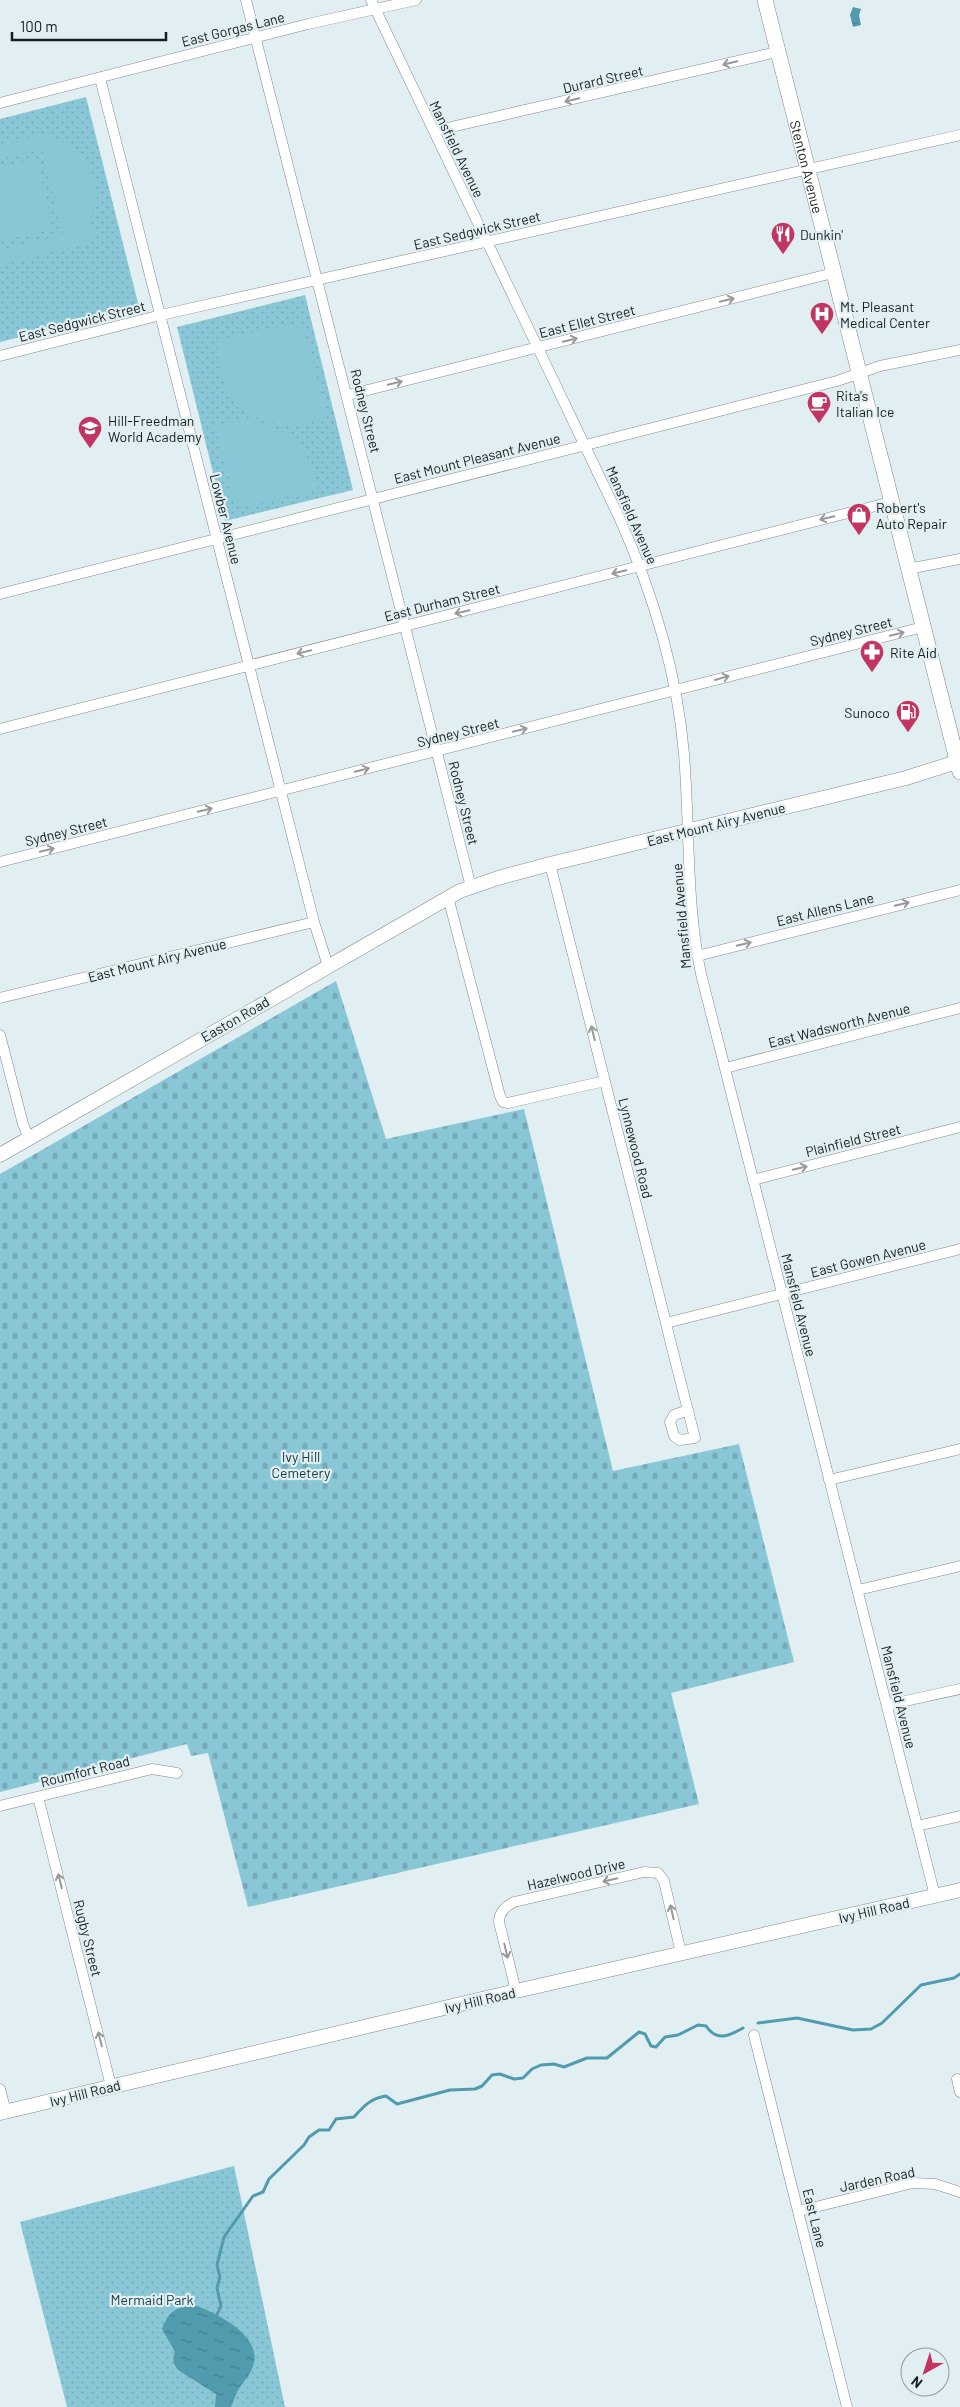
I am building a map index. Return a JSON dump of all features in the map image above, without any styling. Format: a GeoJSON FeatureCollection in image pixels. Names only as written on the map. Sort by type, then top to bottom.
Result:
{"type":"FeatureCollection","features":[{"type":"Feature","properties":{"kind":"main road","name":"Stenton Avenue"},"geometry":{"type":"LineString","coordinates":[[764,0],[959,765]]}},
{"type":"Feature","properties":{"kind":"main road","name":"East Mount Airy Avenue"},"geometry":{"type":"LineString","coordinates":[[471,887],[550,864],[959,765]]}},
{"type":"Feature","properties":{"kind":"main road","name":"Easton Road"},"geometry":{"type":"LineString","coordinates":[[0,1155],[448,897],[471,887]]}},
{"type":"Feature","properties":{"kind":"main road","name":"Ivy Hill Road"},"geometry":{"type":"LineString","coordinates":[[3,2112],[516,1991],[960,1890]]}},
{"type":"Feature","properties":{"kind":"street","name":"Rodney Street"},"geometry":{"type":"LineString","coordinates":[[246,0],[348,395],[471,887]]}},
{"type":"Feature","properties":{"kind":"street","name":"East Gorgas Lane"},"geometry":{"type":"LineString","coordinates":[[0,103],[256,38],[373,4],[416,0]]}},
{"type":"Feature","properties":{"kind":"street","name":"Mansfield Avenue"},"geometry":{"type":"LineString","coordinates":[[373,4],[585,445],[641,567],[664,636],[675,691],[684,754],[692,913],[697,956],[934,1896]]}},
{"type":"Feature","properties":{"kind":"street","name":"Durard Street"},"geometry":{"type":"LineString","coordinates":[[434,131],[777,52]]}},
{"type":"Feature","properties":{"kind":"street","name":"Lowber Avenue"},"geometry":{"type":"LineString","coordinates":[[100,78],[248,666],[314,922],[328,966]]}},
{"type":"Feature","properties":{"kind":"street","name":"East Sedgwick Street"},"geometry":{"type":"LineString","coordinates":[[0,356],[161,315],[960,135]]}},
{"type":"Feature","properties":{"kind":"street","name":"East Ellet Street"},"geometry":{"type":"LineString","coordinates":[[348,395],[833,273]]}},
{"type":"Feature","properties":{"kind":"street","name":"East Mount Pleasant Avenue"},"geometry":{"type":"LineString","coordinates":[[0,594],[837,382],[880,366],[960,350]]}},
{"type":"Feature","properties":{"kind":"street","name":"East Durham Street"},"geometry":{"type":"LineString","coordinates":[[0,729],[891,502]]}},
{"type":"Feature","properties":{"kind":"street"},"geometry":{"type":"LineString","coordinates":[[908,569],[960,558]]}},
{"type":"Feature","properties":{"kind":"street","name":"Sydney Street"},"geometry":{"type":"LineString","coordinates":[[0,862],[923,627]]}},
{"type":"Feature","properties":{"kind":"street","name":"Lynnewood Road"},"geometry":{"type":"LineString","coordinates":[[550,864],[605,1080],[666,1323],[688,1410],[695,1438],[683,1440],[676,1438],[670,1426],[674,1415],[688,1410]]}},
{"type":"Feature","properties":{"kind":"street","name":"East Allens Lane"},"geometry":{"type":"LineString","coordinates":[[697,956],[960,890]]}},
{"type":"Feature","properties":{"kind":"street"},"geometry":{"type":"LineString","coordinates":[[448,897],[503,1102],[508,1103],[605,1080]]}},
{"type":"Feature","properties":{"kind":"street","name":"East Mount Airy Avenue"},"geometry":{"type":"LineString","coordinates":[[0,998],[314,922]]}},
{"type":"Feature","properties":{"kind":"street","name":"East Wadsworth Avenue"},"geometry":{"type":"LineString","coordinates":[[725,1068],[960,1008]]}},
{"type":"Feature","properties":{"kind":"street"},"geometry":{"type":"LineString","coordinates":[[0,1035],[23,1124],[29,1139]]}},
{"type":"Feature","properties":{"kind":"street","name":"Plainfield Street"},"geometry":{"type":"LineString","coordinates":[[753,1180],[960,1127]]}},
{"type":"Feature","properties":{"kind":"street","name":"East Gowen Avenue"},"geometry":{"type":"LineString","coordinates":[[666,1323],[960,1249]]}},
{"type":"Feature","properties":{"kind":"street"},"geometry":{"type":"LineString","coordinates":[[829,1480],[960,1449]]}},
{"type":"Feature","properties":{"kind":"street"},"geometry":{"type":"LineString","coordinates":[[858,1590],[960,1566]]}},
{"type":"Feature","properties":{"kind":"street"},"geometry":{"type":"LineString","coordinates":[[887,1705],[960,1689]]}},
{"type":"Feature","properties":{"kind":"street","name":"Roumfort Road"},"geometry":{"type":"LineString","coordinates":[[0,1806],[152,1769],[178,1773]]}},
{"type":"Feature","properties":{"kind":"street","name":"Rugby Street"},"geometry":{"type":"LineString","coordinates":[[38,1797],[112,2086]]}},
{"type":"Feature","properties":{"kind":"street"},"geometry":{"type":"LineString","coordinates":[[917,1826],[960,1816]]}},
{"type":"Feature","properties":{"kind":"street","name":"Hazelwood Drive"},"geometry":{"type":"LineString","coordinates":[[516,1991],[499,1922],[500,1914],[506,1907],[514,1902],[644,1872],[658,1874],[664,1880],[681,1954]]}},
{"type":"Feature","properties":{"kind":"street","name":"East Lane"},"geometry":{"type":"LineString","coordinates":[[754,2035],[847,2407]]}},
{"type":"Feature","properties":{"kind":"street"},"geometry":{"type":"LineString","coordinates":[[957,2079],[960,2092]]}},
{"type":"Feature","properties":{"kind":"street"},"geometry":{"type":"LineString","coordinates":[[0,2089],[3,2112]]}},
{"type":"Feature","properties":{"kind":"street","name":"Jarden Road"},"geometry":{"type":"LineString","coordinates":[[799,2211],[913,2183],[935,2184],[960,2192]]}},
{"type":"Feature","properties":{"kind":"green space"},"geometry":{"type":"Polygon","coordinates":[[[86,97],[139,307],[0,342],[0,119],[86,97]]]}},
{"type":"Feature","properties":{"kind":"green space"},"geometry":{"type":"Polygon","coordinates":[[[41,134],[64,142],[74,149],[89,167],[94,178],[96,190],[96,205],[91,216],[95,241],[0,265],[0,250],[63,235],[42,149],[0,159],[0,145],[41,134]]]}},
{"type":"Feature","properties":{"kind":"green space"},"geometry":{"type":"Polygon","coordinates":[[[36,159],[53,229],[0,241],[0,168],[36,159]]]}},
{"type":"Feature","properties":{"kind":"green space"},"geometry":{"type":"Polygon","coordinates":[[[305,295],[353,490],[225,521],[177,327],[305,295]]]}},
{"type":"Feature","properties":{"kind":"green space"},"geometry":{"type":"Polygon","coordinates":[[[291,324],[304,330],[327,415],[306,423],[285,425],[266,421],[248,412],[234,400],[224,383],[218,363],[218,340],[291,324]]]}},
{"type":"Feature","properties":{"kind":"green space"},"geometry":{"type":"Polygon","coordinates":[[[235,421],[251,421],[266,424],[291,438],[309,460],[315,474],[318,490],[244,507],[234,501],[215,426],[235,421]]]}},
{"type":"Feature","properties":{"kind":"green space","name":"Ivy Hill Cemetery"},"geometry":{"type":"Polygon","coordinates":[[[336,981],[386,1139],[524,1109],[613,1471],[739,1444],[794,1662],[671,1693],[699,1804],[248,1907],[208,1753],[191,1756],[187,1744],[0,1792],[0,1174],[336,981]]]}},
{"type":"Feature","properties":{"kind":"green space","name":"Mermaid Park"},"geometry":{"type":"Polygon","coordinates":[[[234,2166],[285,2407],[67,2407],[20,2222],[234,2166]]]}},
{"type":"Feature","properties":{"kind":"water"},"geometry":{"type":"Polygon","coordinates":[[[853,7],[861,9],[859,15],[861,25],[853,27],[850,15],[853,7]]]}},
{"type":"Feature","properties":{"kind":"water"},"geometry":{"type":"Polygon","coordinates":[[[194,2305],[225,2319],[245,2335],[251,2345],[254,2355],[253,2366],[231,2407],[215,2407],[216,2394],[178,2370],[174,2364],[175,2352],[162,2329],[167,2318],[174,2311],[182,2307],[194,2305]]]}},
{"type":"Feature","properties":{"kind":"waterway"},"geometry":{"type":"LineString","coordinates":[[758,2023],[797,2018],[853,2030],[871,2029],[882,2023],[921,1985],[954,1978],[960,1974]]}},
{"type":"Feature","properties":{"kind":"waterway"},"geometry":{"type":"LineString","coordinates":[[216,2317],[221,2306],[217,2288],[220,2277],[217,2265],[224,2237],[253,2196],[263,2192],[269,2179],[304,2145],[309,2137],[319,2130],[329,2130],[336,2119],[354,2117],[368,2103],[381,2097],[386,2096],[397,2104],[450,2090],[475,2089],[482,2086],[492,2075],[500,2074],[514,2079],[523,2078],[532,2069],[541,2065],[554,2064],[564,2067],[587,2058],[607,2058],[639,2032],[645,2034],[651,2046],[656,2047],[665,2037],[678,2035],[698,2025],[706,2026],[710,2031],[719,2036],[728,2035],[743,2028]]}},
{"type":"Feature","properties":{"kind":"place","name":"Dunkin'"},"geometry":{"type":"Point","coordinates":[783,255]}},
{"type":"Feature","properties":{"kind":"place","name":"Mt. Pleasant Medical Center"},"geometry":{"type":"Point","coordinates":[822,335]}},
{"type":"Feature","properties":{"kind":"place","name":"Rita's Italian Ice"},"geometry":{"type":"Point","coordinates":[819,424]}},
{"type":"Feature","properties":{"kind":"place","name":"Hill-Freedman World Academy"},"geometry":{"type":"Point","coordinates":[90,449]}},
{"type":"Feature","properties":{"kind":"place","name":"Robert's Auto Repair"},"geometry":{"type":"Point","coordinates":[859,536]}},
{"type":"Feature","properties":{"kind":"place","name":"Rite Aid"},"geometry":{"type":"Point","coordinates":[872,673]}},
{"type":"Feature","properties":{"kind":"place","name":"Sunoco"},"geometry":{"type":"Point","coordinates":[908,733]}}]}
